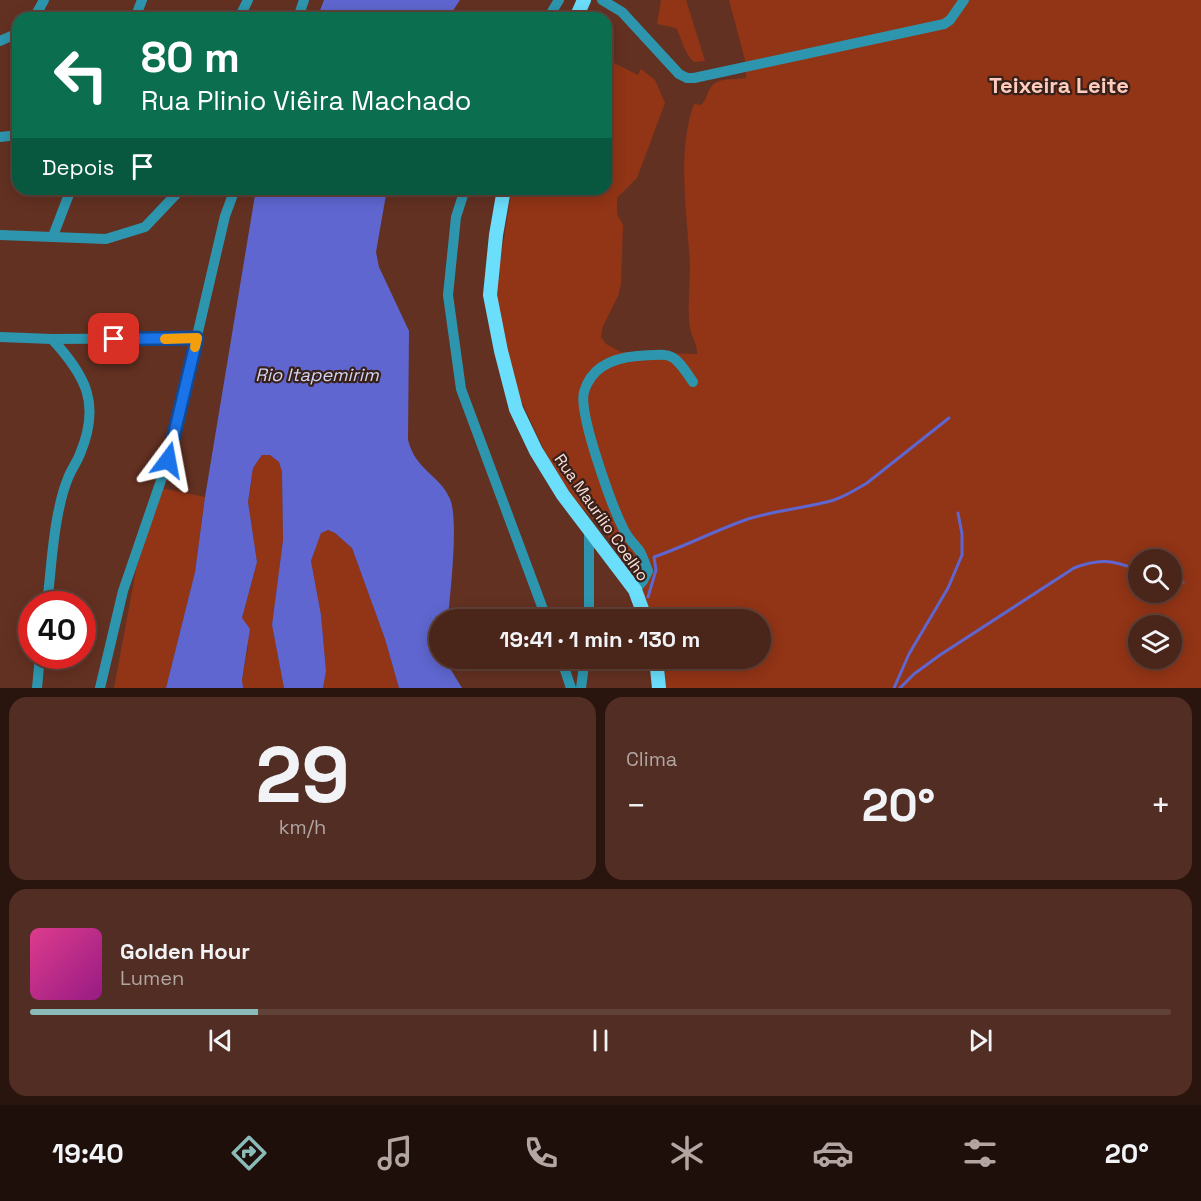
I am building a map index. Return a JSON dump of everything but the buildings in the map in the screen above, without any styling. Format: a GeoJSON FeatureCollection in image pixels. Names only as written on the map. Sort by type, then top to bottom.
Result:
{"type":"FeatureCollection","features":[{"type":"Feature","properties":{"kind":"main road","name":"Rua Maurílio Coelho"},"geometry":{"type":"LineString","coordinates":[[503,195],[495,235],[490,295],[516,409],[536,451],[563,495],[635,590],[642,609]]}},
{"type":"Feature","properties":{"kind":"main road"},"geometry":{"type":"LineString","coordinates":[[657,669],[659,688]]}},
{"type":"Feature","properties":{"kind":"street"},"geometry":{"type":"LineString","coordinates":[[602,0],[622,12],[679,74],[687,78],[694,78],[944,24],[951,20],[964,0]]}},
{"type":"Feature","properties":{"kind":"street"},"geometry":{"type":"LineString","coordinates":[[53,236],[69,195]]}},
{"type":"Feature","properties":{"kind":"street"},"geometry":{"type":"LineString","coordinates":[[0,235],[106,239],[145,227],[175,195]]}},
{"type":"Feature","properties":{"kind":"street"},"geometry":{"type":"LineString","coordinates":[[100,688],[123,591],[168,460],[225,216],[233,195]]}},
{"type":"Feature","properties":{"kind":"street"},"geometry":{"type":"LineString","coordinates":[[463,195],[456,217],[448,295],[461,389],[544,609]]}},
{"type":"Feature","properties":{"kind":"street"},"geometry":{"type":"LineString","coordinates":[[0,337],[197,338]]}},
{"type":"Feature","properties":{"kind":"street"},"geometry":{"type":"LineString","coordinates":[[49,591],[58,510],[68,478],[89,431],[91,405],[83,381],[71,360],[52,339]]}},
{"type":"Feature","properties":{"kind":"street"},"geometry":{"type":"LineString","coordinates":[[635,590],[648,571],[640,553],[623,529],[593,447],[583,404],[584,392],[592,376],[609,361],[621,357],[665,354],[680,362],[693,382]]}},
{"type":"Feature","properties":{"kind":"street"},"geometry":{"type":"LineString","coordinates":[[588,609],[589,529]]}},
{"type":"Feature","properties":{"kind":"street"},"geometry":{"type":"LineString","coordinates":[[38,688],[39,669]]}},
{"type":"Feature","properties":{"kind":"street"},"geometry":{"type":"LineString","coordinates":[[565,669],[571,688]]}},
{"type":"Feature","properties":{"kind":"street"},"geometry":{"type":"LineString","coordinates":[[581,688],[584,669]]}},
{"type":"Feature","properties":{"kind":"shaded area"},"geometry":{"type":"Polygon","coordinates":[[[661,0],[686,0],[705,61],[694,62],[690,58],[676,28],[657,24],[661,0]]]}},
{"type":"Feature","properties":{"kind":"shaded area"},"geometry":{"type":"Polygon","coordinates":[[[729,0],[1201,0],[1201,688],[663,688],[666,669],[771,669],[771,609],[649,609],[639,582],[604,531],[567,491],[551,465],[518,394],[497,306],[496,287],[511,195],[612,195],[612,62],[638,75],[641,69],[655,80],[665,103],[637,178],[617,198],[617,214],[623,225],[621,284],[618,296],[603,326],[601,337],[606,344],[621,352],[697,354],[689,313],[690,268],[684,164],[689,123],[694,104],[701,105],[714,84],[722,80],[746,78],[746,64],[729,0]]]}},
{"type":"Feature","properties":{"kind":"shaded area"},"geometry":{"type":"Polygon","coordinates":[[[262,455],[270,455],[279,462],[282,472],[283,540],[272,625],[284,688],[243,688],[242,680],[248,647],[242,618],[257,562],[248,502],[253,468],[262,455]]]}},
{"type":"Feature","properties":{"kind":"shaded area"},"geometry":{"type":"Polygon","coordinates":[[[161,488],[205,497],[195,572],[166,688],[114,688],[136,570],[161,488]]]}},
{"type":"Feature","properties":{"kind":"shaded area"},"geometry":{"type":"Polygon","coordinates":[[[328,530],[352,548],[385,639],[399,688],[323,688],[326,670],[321,615],[311,561],[321,532],[328,530]]]}},
{"type":"Feature","properties":{"kind":"water"},"geometry":{"type":"Polygon","coordinates":[[[324,0],[460,0],[452,12],[319,12],[324,0]]]}},
{"type":"Feature","properties":{"kind":"water","name":"Rio Itapemirim"},"geometry":{"type":"Polygon","coordinates":[[[255,195],[386,195],[376,252],[379,267],[409,331],[408,440],[422,466],[446,491],[453,509],[454,540],[449,609],[429,609],[429,669],[451,669],[462,688],[399,688],[385,639],[352,548],[328,530],[321,533],[311,561],[321,615],[326,671],[323,688],[284,688],[272,625],[283,540],[282,472],[279,462],[270,455],[262,455],[253,468],[248,502],[257,562],[242,618],[250,629],[242,680],[243,688],[166,688],[195,572],[205,497],[255,195]]]}},
{"type":"Feature","properties":{"kind":"waterway"},"geometry":{"type":"LineString","coordinates":[[648,597],[656,570],[654,557],[748,519],[824,503],[843,496],[867,483],[949,418]]}},
{"type":"Feature","properties":{"kind":"waterway"},"geometry":{"type":"LineString","coordinates":[[894,688],[909,654],[948,588],[962,555],[962,534],[958,513]]}},
{"type":"Feature","properties":{"kind":"waterway"},"geometry":{"type":"LineString","coordinates":[[900,688],[914,674],[940,655],[1074,568],[1099,562],[1128,566]]}},
{"type":"Feature","properties":{"kind":"slow traffic"},"geometry":{"type":"LineString","coordinates":[[165,339],[197,338],[195,347]]}},
{"type":"Feature","properties":{"kind":"district","name":"Teixeira Leite"},"geometry":{"type":"Point","coordinates":[1059,85]}},
{"type":"Feature","properties":{"kind":"route"},"geometry":{"type":"LineString","coordinates":[[114,339],[197,338],[168,460]]}}]}
